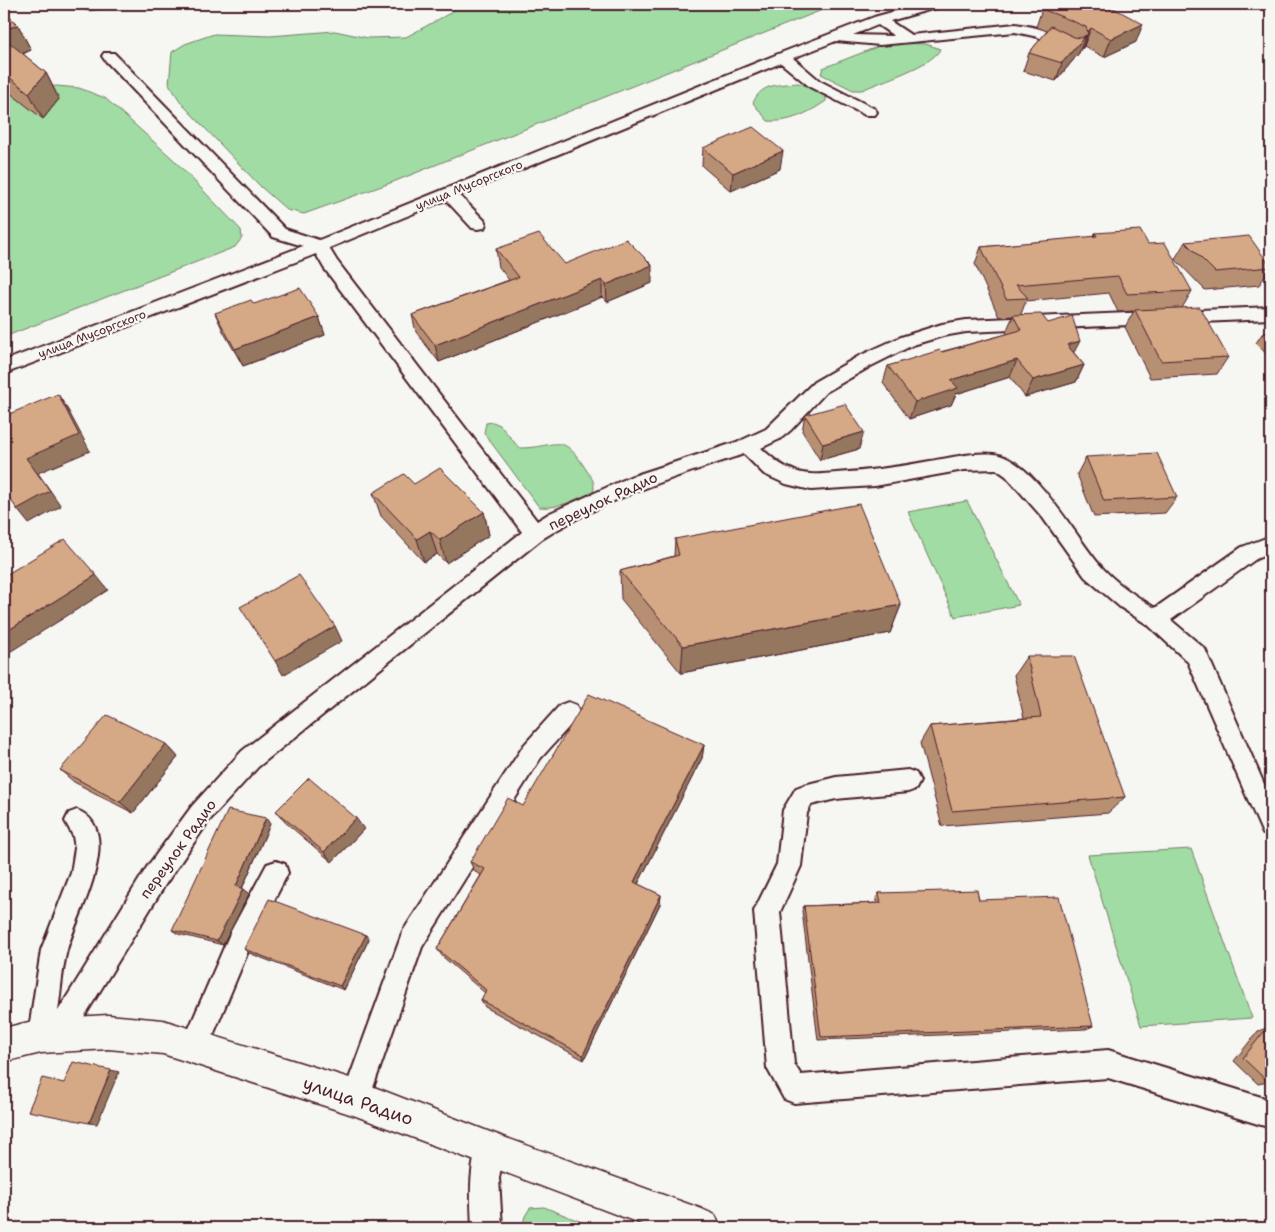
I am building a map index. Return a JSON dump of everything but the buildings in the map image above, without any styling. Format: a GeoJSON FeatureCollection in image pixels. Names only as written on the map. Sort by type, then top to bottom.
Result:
{"type":"FeatureCollection","features":[{"type":"Feature","properties":{"kind":"main road","name":"улица Радио"},"geometry":{"type":"LineString","coordinates":[[4,1045],[50,1035],[108,1032],[164,1037],[356,1098],[490,1150],[702,1228]]}},
{"type":"Feature","properties":{"kind":"lane","name":"улица Мусоргского"},"geometry":{"type":"LineString","coordinates":[[4,368],[320,246],[783,57],[879,20],[934,4]]}},
{"type":"Feature","properties":{"kind":"lane"},"geometry":{"type":"LineString","coordinates":[[879,20],[908,39]]}},
{"type":"Feature","properties":{"kind":"lane"},"geometry":{"type":"LineString","coordinates":[[835,37],[880,41],[1015,28],[1032,30],[1046,35],[1073,50]]}},
{"type":"Feature","properties":{"kind":"lane"},"geometry":{"type":"LineString","coordinates":[[109,56],[278,233],[320,246],[330,264],[536,533]]}},
{"type":"Feature","properties":{"kind":"lane"},"geometry":{"type":"LineString","coordinates":[[783,57],[815,84],[870,112]]}},
{"type":"Feature","properties":{"kind":"lane"},"geometry":{"type":"LineString","coordinates":[[448,193],[478,224]]}},
{"type":"Feature","properties":{"kind":"lane","name":"переулок Радио"},"geometry":{"type":"LineString","coordinates":[[50,1035],[200,814],[250,759],[536,533],[557,519],[637,482],[747,446],[773,434],[784,425],[820,386],[864,361],[898,345],[942,330],[966,326],[1271,313]]}},
{"type":"Feature","properties":{"kind":"lane"},"geometry":{"type":"LineString","coordinates":[[747,446],[771,469],[793,479],[812,482],[875,478],[964,463],[993,461],[1002,463],[1012,471],[1050,512],[1092,571],[1127,601],[1156,619],[1197,656],[1210,691],[1271,826]]}},
{"type":"Feature","properties":{"kind":"lane"},"geometry":{"type":"LineString","coordinates":[[1156,619],[1249,553],[1271,544]]}},
{"type":"Feature","properties":{"kind":"lane"},"geometry":{"type":"LineString","coordinates":[[356,1098],[412,940],[532,752],[568,712]]}},
{"type":"Feature","properties":{"kind":"lane"},"geometry":{"type":"LineString","coordinates":[[908,781],[836,788],[804,796],[794,810],[790,866],[768,911],[781,1068],[794,1089],[1108,1064],[1271,1114]]}},
{"type":"Feature","properties":{"kind":"lane"},"geometry":{"type":"LineString","coordinates":[[50,1035],[54,950],[83,872],[86,856],[85,832],[77,820]]}},
{"type":"Feature","properties":{"kind":"lane"},"geometry":{"type":"LineString","coordinates":[[194,1047],[240,940],[276,873]]}},
{"type":"Feature","properties":{"kind":"lane"},"geometry":{"type":"LineString","coordinates":[[487,1228],[485,1178],[490,1150]]}},
{"type":"Feature","properties":{"kind":"green space"},"geometry":{"type":"Polygon","coordinates":[[[65,4],[137,4],[88,11],[65,4]]]}},
{"type":"Feature","properties":{"kind":"green space"},"geometry":{"type":"Polygon","coordinates":[[[460,4],[837,4],[393,182],[304,214],[287,210],[261,187],[182,104],[169,84],[172,52],[185,44],[214,34],[270,36],[335,31],[368,38],[406,37],[452,12],[460,4]]]}},
{"type":"Feature","properties":{"kind":"green space"},"geometry":{"type":"Polygon","coordinates":[[[903,43],[926,44],[940,49],[936,55],[917,67],[862,90],[853,90],[821,74],[823,68],[882,45],[903,43]]]}},
{"type":"Feature","properties":{"kind":"green space"},"geometry":{"type":"Polygon","coordinates":[[[798,83],[812,88],[826,97],[826,101],[791,119],[776,121],[768,121],[753,103],[756,96],[766,88],[798,83]]]}},
{"type":"Feature","properties":{"kind":"green space"},"geometry":{"type":"Polygon","coordinates":[[[57,86],[79,88],[105,98],[173,159],[241,230],[242,238],[235,247],[4,337],[4,96],[33,88],[57,86]]]}},
{"type":"Feature","properties":{"kind":"green space"},"geometry":{"type":"Polygon","coordinates":[[[493,422],[500,425],[519,448],[551,444],[564,445],[578,458],[592,479],[594,484],[593,492],[553,507],[539,507],[484,433],[486,423],[493,422]]]}},
{"type":"Feature","properties":{"kind":"green space"},"geometry":{"type":"Polygon","coordinates":[[[967,501],[1019,605],[955,617],[908,512],[967,501]]]}},
{"type":"Feature","properties":{"kind":"green space"},"geometry":{"type":"Polygon","coordinates":[[[1191,849],[1252,1018],[1141,1026],[1088,855],[1191,849]]]}},
{"type":"Feature","properties":{"kind":"green space"},"geometry":{"type":"Polygon","coordinates":[[[544,1207],[597,1228],[522,1228],[525,1216],[530,1208],[544,1207]]]}}]}
